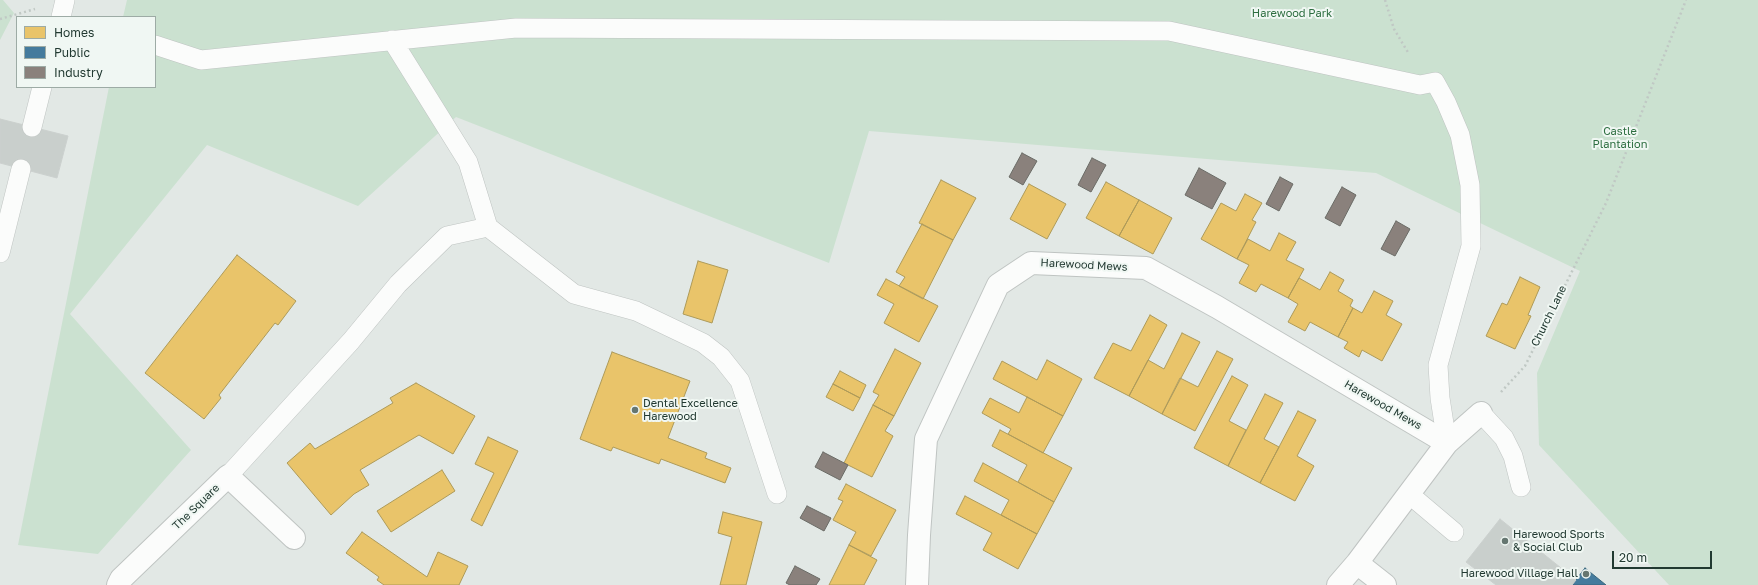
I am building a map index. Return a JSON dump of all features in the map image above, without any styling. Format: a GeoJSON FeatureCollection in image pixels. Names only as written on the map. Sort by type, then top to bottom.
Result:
{"type":"FeatureCollection","features":[{"type":"Feature","properties":{"kind":"street","name":"Harewood Mews"},"geometry":{"type":"LineString","coordinates":[[917,585],[926,439],[998,285],[1032,263],[1146,268],[1216,307],[1447,443]]}},
{"type":"Feature","properties":{"kind":"street"},"geometry":{"type":"LineString","coordinates":[[1338,585],[1357,563],[1447,443],[1481,413]]}},
{"type":"Feature","properties":{"kind":"street","name":"The Square"},"geometry":{"type":"LineString","coordinates":[[118,585],[120,579],[228,476],[294,538]]}},
{"type":"Feature","properties":{"kind":"street"},"geometry":{"type":"LineString","coordinates":[[1357,563],[1385,585]]}},
{"type":"Feature","properties":{"kind":"lane"},"geometry":{"type":"LineString","coordinates":[[156,45],[201,60],[516,28],[1169,31],[1420,85],[1435,82],[1446,102],[1460,135],[1470,185],[1471,246],[1438,365],[1440,398],[1447,443]]}},
{"type":"Feature","properties":{"kind":"lane"},"geometry":{"type":"LineString","coordinates":[[392,40],[468,162],[488,227],[574,294],[636,311],[703,344],[721,356],[740,381],[777,494]]}},
{"type":"Feature","properties":{"kind":"lane"},"geometry":{"type":"LineString","coordinates":[[32,127],[42,88]]}},
{"type":"Feature","properties":{"kind":"lane"},"geometry":{"type":"LineString","coordinates":[[0,253],[21,169]]}},
{"type":"Feature","properties":{"kind":"lane"},"geometry":{"type":"LineString","coordinates":[[228,476],[351,342],[398,284],[447,236],[488,227]]}},
{"type":"Feature","properties":{"kind":"lane"},"geometry":{"type":"LineString","coordinates":[[1481,413],[1504,438],[1513,456],[1521,487]]}},
{"type":"Feature","properties":{"kind":"lane"},"geometry":{"type":"LineString","coordinates":[[1409,494],[1454,532]]}},
{"type":"Feature","properties":{"kind":"path"},"geometry":{"type":"LineString","coordinates":[[1385,0],[1394,29],[1409,55],[1435,82]]}},
{"type":"Feature","properties":{"kind":"path","name":"Church Lane"},"geometry":{"type":"LineString","coordinates":[[1481,413],[1525,366],[1578,260],[1606,203],[1686,0]]}},
{"type":"Feature","properties":{"kind":"path"},"geometry":{"type":"LineString","coordinates":[[0,19],[36,9]]}},
{"type":"Feature","properties":{"kind":"green space"},"geometry":{"type":"Polygon","coordinates":[[[0,0],[3,0],[14,13],[0,40],[0,0]]]}},
{"type":"Feature","properties":{"kind":"green space","name":"Castle Plantation"},"geometry":{"type":"Polygon","coordinates":[[[127,0],[1758,0],[1758,585],[1669,585],[1539,445],[1537,373],[1580,271],[1376,173],[869,131],[829,263],[456,117],[358,206],[207,145],[70,314],[191,450],[98,554],[18,545],[109,88],[156,88],[156,16],[123,16],[127,0]]]}},
{"type":"Feature","properties":{"kind":"building: Homes"},"geometry":{"type":"Polygon","coordinates":[[[941,180],[976,198],[953,240],[919,223],[941,180]]]}},
{"type":"Feature","properties":{"kind":"building: Homes"},"geometry":{"type":"Polygon","coordinates":[[[1106,182],[1139,200],[1119,236],[1086,218],[1106,182]]]}},
{"type":"Feature","properties":{"kind":"building: Homes"},"geometry":{"type":"Polygon","coordinates":[[[1029,184],[1066,204],[1047,239],[1010,219],[1029,184]]]}},
{"type":"Feature","properties":{"kind":"building: Homes"},"geometry":{"type":"Polygon","coordinates":[[[1245,194],[1262,203],[1252,220],[1256,222],[1237,259],[1201,239],[1221,203],[1236,211],[1245,194]]]}},
{"type":"Feature","properties":{"kind":"building: Homes"},"geometry":{"type":"Polygon","coordinates":[[[1139,200],[1172,218],[1153,254],[1119,236],[1139,200]]]}},
{"type":"Feature","properties":{"kind":"building: Homes"},"geometry":{"type":"Polygon","coordinates":[[[922,224],[953,240],[923,299],[899,286],[905,277],[896,272],[922,224]]]}},
{"type":"Feature","properties":{"kind":"building: Homes"},"geometry":{"type":"Polygon","coordinates":[[[1279,233],[1296,242],[1286,260],[1304,269],[1288,298],[1261,284],[1256,292],[1239,283],[1249,265],[1237,259],[1248,239],[1270,251],[1279,233]]]}},
{"type":"Feature","properties":{"kind":"building: Homes"},"geometry":{"type":"Polygon","coordinates":[[[237,255],[296,301],[278,325],[275,323],[219,395],[221,398],[204,419],[145,373],[237,255]]]}},
{"type":"Feature","properties":{"kind":"building: Homes"},"geometry":{"type":"Polygon","coordinates":[[[698,261],[728,270],[712,323],[683,314],[698,261]]]}},
{"type":"Feature","properties":{"kind":"building: Homes"},"geometry":{"type":"Polygon","coordinates":[[[1330,272],[1344,280],[1338,291],[1353,300],[1350,306],[1353,308],[1338,337],[1310,322],[1305,331],[1288,322],[1298,304],[1288,298],[1299,278],[1320,290],[1330,272]]]}},
{"type":"Feature","properties":{"kind":"building: Homes"},"geometry":{"type":"Polygon","coordinates":[[[1520,277],[1540,287],[1528,315],[1531,316],[1515,349],[1486,336],[1502,303],[1507,305],[1520,277]]]}},
{"type":"Feature","properties":{"kind":"building: Homes"},"geometry":{"type":"Polygon","coordinates":[[[886,279],[938,306],[919,342],[884,323],[894,304],[877,295],[886,279]]]}},
{"type":"Feature","properties":{"kind":"building: Homes"},"geometry":{"type":"Polygon","coordinates":[[[1374,291],[1393,301],[1386,315],[1402,324],[1382,361],[1362,350],[1359,357],[1344,348],[1348,342],[1338,337],[1353,308],[1362,313],[1374,291]]]}},
{"type":"Feature","properties":{"kind":"building: Homes"},"geometry":{"type":"Polygon","coordinates":[[[1150,315],[1167,325],[1129,396],[1094,378],[1113,343],[1131,351],[1150,315]]]}},
{"type":"Feature","properties":{"kind":"building: Homes"},"geometry":{"type":"Polygon","coordinates":[[[1182,333],[1200,342],[1162,414],[1129,396],[1148,360],[1164,369],[1182,333]]]}},
{"type":"Feature","properties":{"kind":"building: Homes"},"geometry":{"type":"Polygon","coordinates":[[[895,349],[921,363],[894,416],[873,405],[879,395],[873,392],[895,349]]]}},
{"type":"Feature","properties":{"kind":"building: Homes"},"geometry":{"type":"Polygon","coordinates":[[[1217,351],[1233,359],[1195,431],[1162,414],[1180,378],[1198,387],[1217,351]]]}},
{"type":"Feature","properties":{"kind":"building: Homes","name":"Dental Excellence Harewood"},"geometry":{"type":"Polygon","coordinates":[[[612,352],[690,381],[668,438],[707,453],[705,458],[731,468],[725,483],[661,459],[659,464],[613,447],[611,451],[580,439],[612,352]]]}},
{"type":"Feature","properties":{"kind":"building: Homes"},"geometry":{"type":"Polygon","coordinates":[[[1047,360],[1082,379],[1063,416],[993,379],[1002,361],[1037,380],[1047,360]]]}},
{"type":"Feature","properties":{"kind":"building: Homes"},"geometry":{"type":"Polygon","coordinates":[[[840,371],[866,385],[860,398],[833,384],[840,371]]]}},
{"type":"Feature","properties":{"kind":"building: Homes"},"geometry":{"type":"Polygon","coordinates":[[[1232,376],[1248,385],[1229,421],[1246,430],[1228,466],[1194,448],[1232,376]]]}},
{"type":"Feature","properties":{"kind":"building: Homes"},"geometry":{"type":"Polygon","coordinates":[[[416,383],[475,416],[453,454],[419,435],[360,470],[369,485],[354,494],[331,515],[287,463],[310,443],[315,449],[393,403],[390,398],[416,383]]]}},
{"type":"Feature","properties":{"kind":"building: Homes"},"geometry":{"type":"Polygon","coordinates":[[[833,384],[860,398],[853,411],[826,397],[833,384]]]}},
{"type":"Feature","properties":{"kind":"building: Homes"},"geometry":{"type":"Polygon","coordinates":[[[1265,394],[1283,403],[1264,439],[1279,447],[1260,483],[1228,466],[1265,394]]]}},
{"type":"Feature","properties":{"kind":"building: Homes"},"geometry":{"type":"Polygon","coordinates":[[[1027,397],[1063,416],[1043,453],[1008,434],[1011,429],[982,413],[990,398],[1019,413],[1027,397]]]}},
{"type":"Feature","properties":{"kind":"building: Homes"},"geometry":{"type":"Polygon","coordinates":[[[873,405],[894,416],[885,431],[893,436],[872,477],[844,463],[873,405]]]}},
{"type":"Feature","properties":{"kind":"building: Homes"},"geometry":{"type":"Polygon","coordinates":[[[1298,411],[1316,420],[1297,456],[1314,466],[1295,501],[1260,483],[1298,411]]]}},
{"type":"Feature","properties":{"kind":"building: Homes"},"geometry":{"type":"Polygon","coordinates":[[[1000,430],[1072,468],[1054,502],[1018,482],[1027,465],[992,446],[1000,430]]]}},
{"type":"Feature","properties":{"kind":"building: Homes"},"geometry":{"type":"Polygon","coordinates":[[[488,437],[518,451],[482,526],[471,520],[494,473],[475,464],[488,437]]]}},
{"type":"Feature","properties":{"kind":"building: Homes"},"geometry":{"type":"Polygon","coordinates":[[[983,463],[1054,502],[1037,534],[1001,515],[1009,500],[974,481],[983,463]]]}},
{"type":"Feature","properties":{"kind":"building: Homes"},"geometry":{"type":"Polygon","coordinates":[[[442,470],[455,491],[391,532],[377,511],[442,470]]]}},
{"type":"Feature","properties":{"kind":"building: Homes"},"geometry":{"type":"Polygon","coordinates":[[[846,484],[896,510],[871,556],[849,545],[856,532],[833,520],[843,501],[838,499],[846,484]]]}},
{"type":"Feature","properties":{"kind":"building: Homes"},"geometry":{"type":"Polygon","coordinates":[[[965,496],[1037,534],[1018,569],[983,550],[992,533],[956,514],[965,496]]]}},
{"type":"Feature","properties":{"kind":"building: Homes"},"geometry":{"type":"Polygon","coordinates":[[[723,512],[762,522],[746,585],[720,585],[732,537],[718,533],[723,512]]]}},
{"type":"Feature","properties":{"kind":"building: Homes"},"geometry":{"type":"Polygon","coordinates":[[[362,532],[427,577],[438,552],[468,566],[459,585],[384,585],[377,580],[379,577],[346,553],[362,532]]]}},
{"type":"Feature","properties":{"kind":"building: Homes"},"geometry":{"type":"Polygon","coordinates":[[[849,545],[877,560],[864,585],[829,585],[849,545]]]}},
{"type":"Feature","properties":{"kind":"building: Public","name":"Harewood Village Hall"},"geometry":{"type":"Polygon","coordinates":[[[1585,568],[1606,585],[1572,585],[1585,568]]]}},
{"type":"Feature","properties":{"kind":"building: Industry"},"geometry":{"type":"Polygon","coordinates":[[[1022,153],[1037,161],[1023,185],[1009,177],[1022,153]]]}},
{"type":"Feature","properties":{"kind":"building: Industry"},"geometry":{"type":"Polygon","coordinates":[[[1092,158],[1106,165],[1091,192],[1078,185],[1092,158]]]}},
{"type":"Feature","properties":{"kind":"building: Industry"},"geometry":{"type":"Polygon","coordinates":[[[1199,168],[1226,183],[1212,209],[1185,195],[1199,168]]]}},
{"type":"Feature","properties":{"kind":"building: Industry"},"geometry":{"type":"Polygon","coordinates":[[[1280,177],[1293,184],[1279,211],[1266,204],[1280,177]]]}},
{"type":"Feature","properties":{"kind":"building: Industry"},"geometry":{"type":"Polygon","coordinates":[[[1342,187],[1356,195],[1340,226],[1325,218],[1342,187]]]}},
{"type":"Feature","properties":{"kind":"building: Industry"},"geometry":{"type":"Polygon","coordinates":[[[1396,221],[1410,229],[1395,256],[1381,249],[1396,221]]]}},
{"type":"Feature","properties":{"kind":"building: Industry"},"geometry":{"type":"Polygon","coordinates":[[[823,452],[848,465],[840,480],[815,467],[823,452]]]}},
{"type":"Feature","properties":{"kind":"building: Industry"},"geometry":{"type":"Polygon","coordinates":[[[807,506],[831,518],[824,531],[800,518],[807,506]]]}},
{"type":"Feature","properties":{"kind":"building: Industry"},"geometry":{"type":"Polygon","coordinates":[[[795,566],[820,579],[816,585],[790,585],[786,583],[795,566]]]}},
{"type":"Feature","properties":{"kind":"building: Other"},"geometry":{"type":"Polygon","coordinates":[[[0,119],[68,136],[57,178],[0,163],[0,119]]]}},
{"type":"Feature","properties":{"kind":"building: Other","name":"Harewood Sports & Social Club"},"geometry":{"type":"Polygon","coordinates":[[[1500,519],[1576,580],[1572,585],[1496,585],[1466,562],[1500,519]]]}},
{"type":"Feature","properties":{"kind":"place","name":"Dental Excellence Harewood"},"geometry":{"type":"Point","coordinates":[635,410]}},
{"type":"Feature","properties":{"kind":"place","name":"Harewood Sports & Social Club"},"geometry":{"type":"Point","coordinates":[1505,541]}},
{"type":"Feature","properties":{"kind":"place","name":"Harewood Village Hall"},"geometry":{"type":"Point","coordinates":[1586,574]}},
{"type":"Feature","properties":{"kind":"park label","name":"Harewood Park"},"geometry":{"type":"Point","coordinates":[1292,14]}}]}
